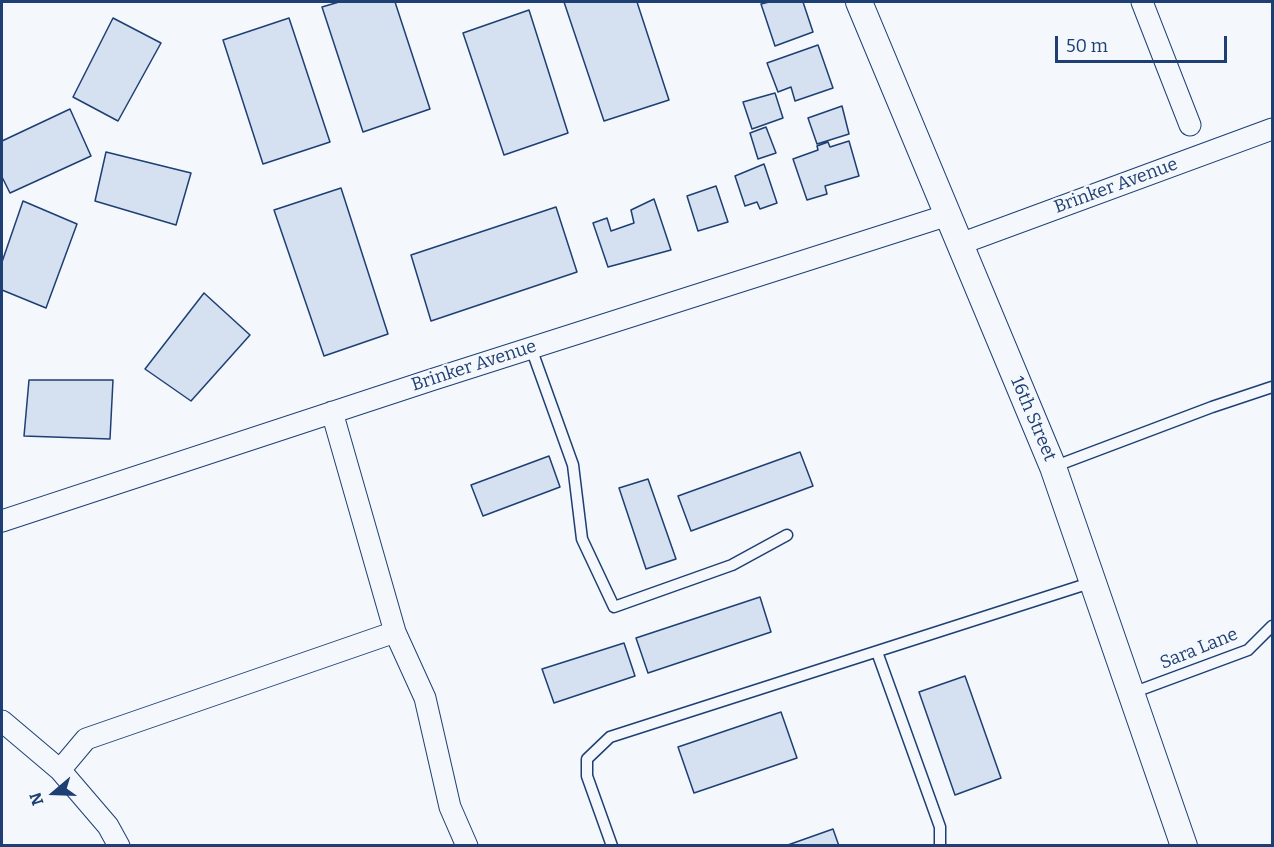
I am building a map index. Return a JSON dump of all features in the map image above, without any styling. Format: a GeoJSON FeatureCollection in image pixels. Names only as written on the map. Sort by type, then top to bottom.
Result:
{"type":"FeatureCollection","features":[{"type":"Feature","properties":{"kind":"street","name":"16th Street"},"geometry":{"type":"LineString","coordinates":[[859,2],[1053,467],[1184,846]]}},
{"type":"Feature","properties":{"kind":"street"},"geometry":{"type":"LineString","coordinates":[[1142,2],[1190,125]]}},
{"type":"Feature","properties":{"kind":"street","name":"Brinker Avenue"},"geometry":{"type":"LineString","coordinates":[[960,244],[1272,129]]}},
{"type":"Feature","properties":{"kind":"street","name":"Brinker Avenue"},"geometry":{"type":"LineString","coordinates":[[2,520],[948,214]]}},
{"type":"Feature","properties":{"kind":"street"},"geometry":{"type":"LineString","coordinates":[[332,412],[395,632],[425,698],[450,807],[467,846]]}},
{"type":"Feature","properties":{"kind":"street"},"geometry":{"type":"LineString","coordinates":[[60,770],[86,739],[395,632]]}},
{"type":"Feature","properties":{"kind":"street"},"geometry":{"type":"LineString","coordinates":[[2,721],[60,770],[108,826],[119,846]]}},
{"type":"Feature","properties":{"kind":"lane"},"geometry":{"type":"LineString","coordinates":[[531,348],[573,465],[582,539],[614,606],[732,565],[787,536]]}},
{"type":"Feature","properties":{"kind":"lane"},"geometry":{"type":"LineString","coordinates":[[1053,467],[1212,407],[1272,387]]}},
{"type":"Feature","properties":{"kind":"lane"},"geometry":{"type":"LineString","coordinates":[[612,846],[588,776],[587,759],[610,737],[1093,582]]}},
{"type":"Feature","properties":{"kind":"lane","name":"Sara Lane"},"geometry":{"type":"LineString","coordinates":[[1131,693],[1248,650],[1272,626]]}},
{"type":"Feature","properties":{"kind":"lane"},"geometry":{"type":"LineString","coordinates":[[877,652],[940,827],[940,846]]}},
{"type":"Feature","properties":{"kind":"building"},"geometry":{"type":"Polygon","coordinates":[[[339,2],[395,2],[430,109],[363,132],[322,7],[339,2]]]}},
{"type":"Feature","properties":{"kind":"building"},"geometry":{"type":"Polygon","coordinates":[[[564,2],[637,2],[669,100],[604,121],[564,2]]]}},
{"type":"Feature","properties":{"kind":"building"},"geometry":{"type":"Polygon","coordinates":[[[803,2],[813,32],[775,46],[761,4],[803,2]]]}},
{"type":"Feature","properties":{"kind":"building"},"geometry":{"type":"Polygon","coordinates":[[[529,10],[568,133],[504,155],[463,33],[529,10]]]}},
{"type":"Feature","properties":{"kind":"building"},"geometry":{"type":"Polygon","coordinates":[[[113,18],[161,43],[118,121],[73,97],[113,18]]]}},
{"type":"Feature","properties":{"kind":"building"},"geometry":{"type":"Polygon","coordinates":[[[289,18],[330,142],[263,164],[223,40],[289,18]]]}},
{"type":"Feature","properties":{"kind":"building"},"geometry":{"type":"Polygon","coordinates":[[[818,45],[833,88],[795,101],[791,87],[778,92],[767,63],[818,45]]]}},
{"type":"Feature","properties":{"kind":"building"},"geometry":{"type":"Polygon","coordinates":[[[775,93],[783,118],[752,129],[743,102],[775,93]]]}},
{"type":"Feature","properties":{"kind":"building"},"geometry":{"type":"Polygon","coordinates":[[[842,106],[849,134],[817,144],[808,118],[842,106]]]}},
{"type":"Feature","properties":{"kind":"building"},"geometry":{"type":"Polygon","coordinates":[[[70,109],[91,156],[10,193],[2,177],[2,141],[70,109]]]}},
{"type":"Feature","properties":{"kind":"building"},"geometry":{"type":"Polygon","coordinates":[[[766,127],[776,153],[758,159],[750,133],[766,127]]]}},
{"type":"Feature","properties":{"kind":"building"},"geometry":{"type":"Polygon","coordinates":[[[849,141],[859,176],[825,186],[827,194],[807,200],[793,159],[818,150],[817,146],[828,142],[830,147],[849,141]]]}},
{"type":"Feature","properties":{"kind":"building"},"geometry":{"type":"Polygon","coordinates":[[[106,152],[191,173],[176,225],[95,201],[106,152]]]}},
{"type":"Feature","properties":{"kind":"building"},"geometry":{"type":"Polygon","coordinates":[[[764,164],[777,203],[760,209],[757,202],[745,206],[735,176],[764,164]]]}},
{"type":"Feature","properties":{"kind":"building"},"geometry":{"type":"Polygon","coordinates":[[[716,186],[728,222],[698,231],[687,196],[716,186]]]}},
{"type":"Feature","properties":{"kind":"building"},"geometry":{"type":"Polygon","coordinates":[[[341,188],[388,334],[324,356],[274,210],[341,188]]]}},
{"type":"Feature","properties":{"kind":"building"},"geometry":{"type":"Polygon","coordinates":[[[654,199],[671,250],[608,267],[593,223],[607,218],[611,231],[634,223],[631,210],[654,199]]]}},
{"type":"Feature","properties":{"kind":"building"},"geometry":{"type":"Polygon","coordinates":[[[23,201],[77,224],[46,308],[2,290],[2,262],[23,201]]]}},
{"type":"Feature","properties":{"kind":"building"},"geometry":{"type":"Polygon","coordinates":[[[556,207],[577,272],[431,321],[411,255],[556,207]]]}},
{"type":"Feature","properties":{"kind":"building"},"geometry":{"type":"Polygon","coordinates":[[[204,293],[250,335],[191,401],[145,369],[204,293]]]}},
{"type":"Feature","properties":{"kind":"building"},"geometry":{"type":"Polygon","coordinates":[[[29,380],[113,380],[110,439],[24,436],[29,380]]]}},
{"type":"Feature","properties":{"kind":"building"},"geometry":{"type":"Polygon","coordinates":[[[800,452],[813,486],[691,531],[678,496],[800,452]]]}},
{"type":"Feature","properties":{"kind":"building"},"geometry":{"type":"Polygon","coordinates":[[[549,456],[560,487],[483,516],[471,485],[549,456]]]}},
{"type":"Feature","properties":{"kind":"building"},"geometry":{"type":"Polygon","coordinates":[[[648,479],[676,559],[646,569],[619,488],[648,479]]]}},
{"type":"Feature","properties":{"kind":"building"},"geometry":{"type":"Polygon","coordinates":[[[760,597],[771,632],[648,673],[636,638],[760,597]]]}},
{"type":"Feature","properties":{"kind":"building"},"geometry":{"type":"Polygon","coordinates":[[[624,643],[635,676],[554,703],[542,669],[624,643]]]}},
{"type":"Feature","properties":{"kind":"building"},"geometry":{"type":"Polygon","coordinates":[[[965,676],[1001,778],[955,795],[919,692],[965,676]]]}},
{"type":"Feature","properties":{"kind":"building"},"geometry":{"type":"Polygon","coordinates":[[[781,712],[797,758],[694,793],[678,747],[781,712]]]}},
{"type":"Feature","properties":{"kind":"building"},"geometry":{"type":"Polygon","coordinates":[[[833,829],[839,846],[785,846],[833,829]]]}}]}
